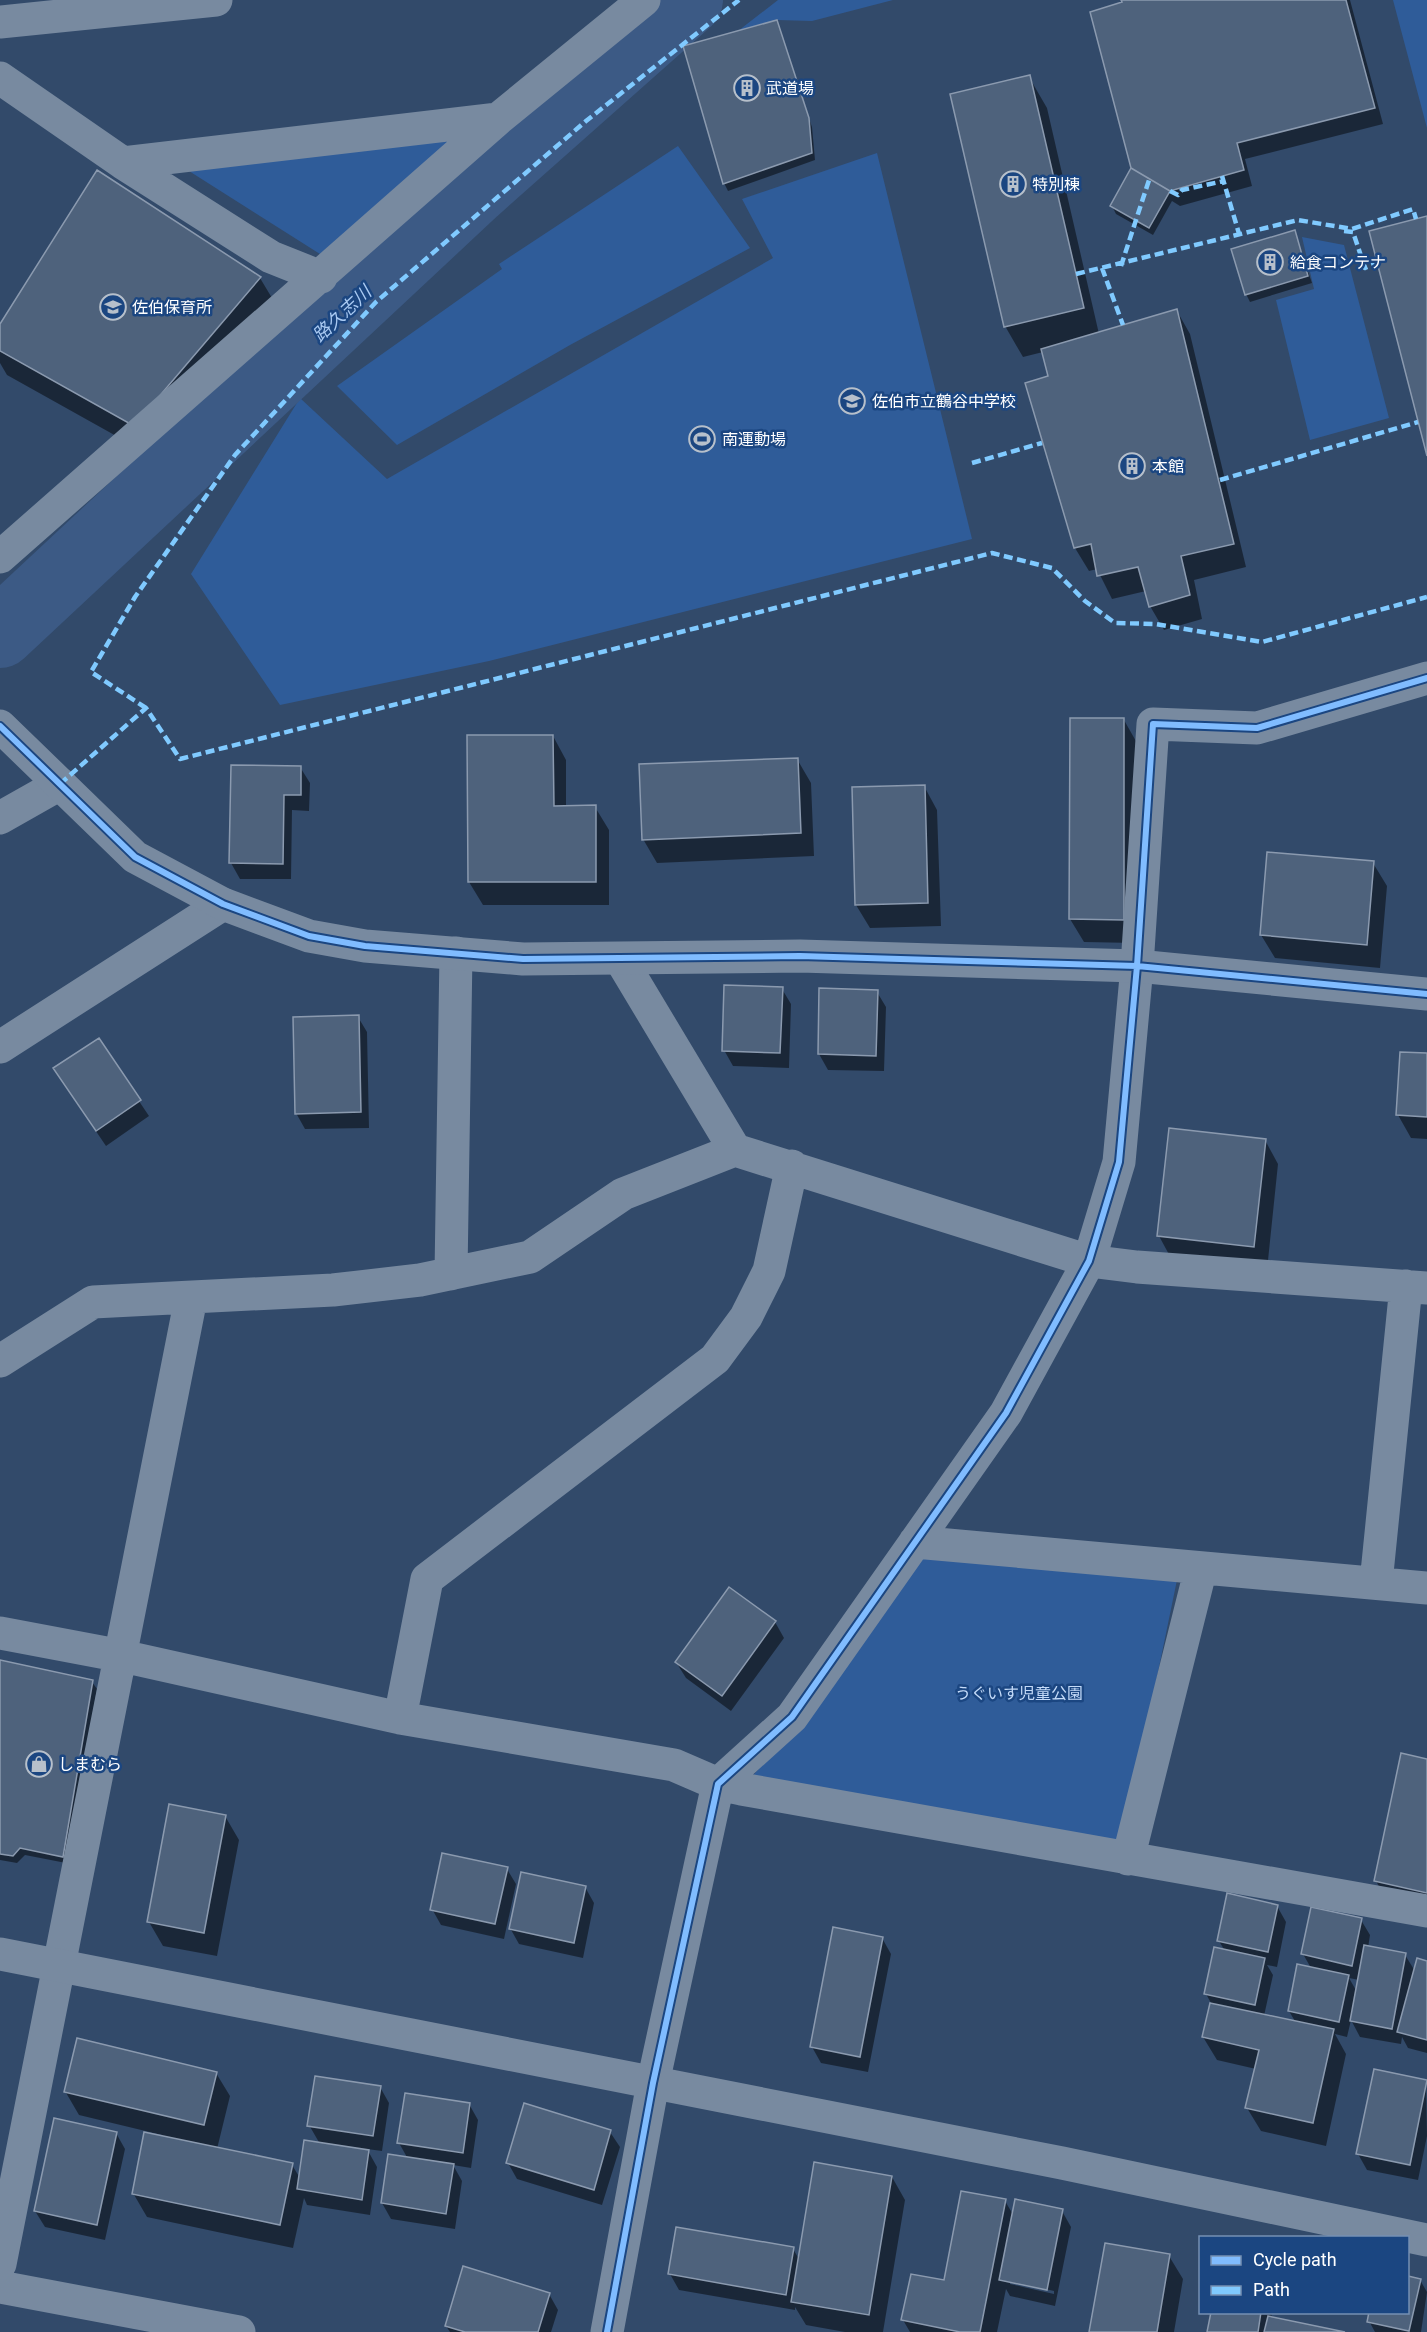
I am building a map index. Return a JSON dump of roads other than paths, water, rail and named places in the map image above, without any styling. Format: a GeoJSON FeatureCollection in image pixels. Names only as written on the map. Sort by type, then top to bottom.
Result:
{"type":"FeatureCollection","features":[{"type":"Feature","properties":{"kind":"street"},"geometry":{"type":"LineString","coordinates":[[0,22],[216,0]]}},
{"type":"Feature","properties":{"kind":"street"},"geometry":{"type":"LineString","coordinates":[[0,557],[498,119],[645,0]]}},
{"type":"Feature","properties":{"kind":"street"},"geometry":{"type":"LineString","coordinates":[[0,78],[123,163],[271,257],[321,277]]}},
{"type":"Feature","properties":{"kind":"street"},"geometry":{"type":"LineString","coordinates":[[123,163],[498,119]]}},
{"type":"Feature","properties":{"kind":"street"},"geometry":{"type":"LineString","coordinates":[[607,2332],[653,2083],[718,1784],[792,1717],[1006,1413],[1089,1261],[1119,1162],[1137,966],[1153,724],[1257,728],[1427,678]]}},
{"type":"Feature","properties":{"kind":"street"},"geometry":{"type":"LineString","coordinates":[[0,726],[135,857],[223,904],[309,936],[365,946],[523,959],[621,960],[811,956],[1137,966],[1427,994]]}},
{"type":"Feature","properties":{"kind":"street"},"geometry":{"type":"LineString","coordinates":[[0,818],[60,784]]}},
{"type":"Feature","properties":{"kind":"street"},"geometry":{"type":"LineString","coordinates":[[0,1047],[223,904]]}},
{"type":"Feature","properties":{"kind":"street"},"geometry":{"type":"LineString","coordinates":[[451,1274],[456,953]]}},
{"type":"Feature","properties":{"kind":"street"},"geometry":{"type":"LineString","coordinates":[[621,960],[735,1150]]}},
{"type":"Feature","properties":{"kind":"street"},"geometry":{"type":"LineString","coordinates":[[0,1361],[93,1302],[333,1290],[451,1274],[530,1257],[623,1194],[735,1150],[1089,1261],[1137,1267],[1416,1287],[1376,1583]]}},
{"type":"Feature","properties":{"kind":"street"},"geometry":{"type":"LineString","coordinates":[[400,1718],[426,1580],[715,1359],[746,1317],[769,1271],[792,1167]]}},
{"type":"Feature","properties":{"kind":"street"},"geometry":{"type":"LineString","coordinates":[[0,2264],[57,1966],[122,1656],[191,1298]]}},
{"type":"Feature","properties":{"kind":"street"},"geometry":{"type":"LineString","coordinates":[[915,1542],[1427,1588]]}},
{"type":"Feature","properties":{"kind":"street"},"geometry":{"type":"LineString","coordinates":[[1128,1859],[1201,1568]]}},
{"type":"Feature","properties":{"kind":"street"},"geometry":{"type":"LineString","coordinates":[[0,1633],[122,1656],[400,1718],[674,1765],[718,1784],[1427,1911]]}},
{"type":"Feature","properties":{"kind":"street"},"geometry":{"type":"LineString","coordinates":[[0,1954],[1062,2163],[1408,2236]]}},
{"type":"Feature","properties":{"kind":"street"},"geometry":{"type":"LineString","coordinates":[[1409,2236],[1427,2240]]}},
{"type":"Feature","properties":{"kind":"street"},"geometry":{"type":"LineString","coordinates":[[0,2287],[239,2332]]}},
{"type":"Feature","properties":{"kind":"waterway","name":"路久志川"},"geometry":{"type":"LineString","coordinates":[[0,633],[474,190],[688,0]]}},
{"type":"Feature","properties":{"kind":"place","name":"武道場"},"geometry":{"type":"Point","coordinates":[747,88]}},
{"type":"Feature","properties":{"kind":"place","name":"特別棟"},"geometry":{"type":"Point","coordinates":[1013,184]}},
{"type":"Feature","properties":{"kind":"place","name":"給食コンテナ"},"geometry":{"type":"Point","coordinates":[1270,262]}},
{"type":"Feature","properties":{"kind":"place","name":"佐伯保育所"},"geometry":{"type":"Point","coordinates":[113,307]}},
{"type":"Feature","properties":{"kind":"place","name":"佐伯市立鶴谷中学校"},"geometry":{"type":"Point","coordinates":[852,401]}},
{"type":"Feature","properties":{"kind":"place","name":"南運動場"},"geometry":{"type":"Point","coordinates":[702,439]}},
{"type":"Feature","properties":{"kind":"place","name":"本館"},"geometry":{"type":"Point","coordinates":[1132,466]}},
{"type":"Feature","properties":{"kind":"place","name":"しまむら"},"geometry":{"type":"Point","coordinates":[39,1764]}},
{"type":"Feature","properties":{"kind":"park label","name":"うぐいす児童公園"},"geometry":{"type":"Point","coordinates":[1019,1693]}}]}
